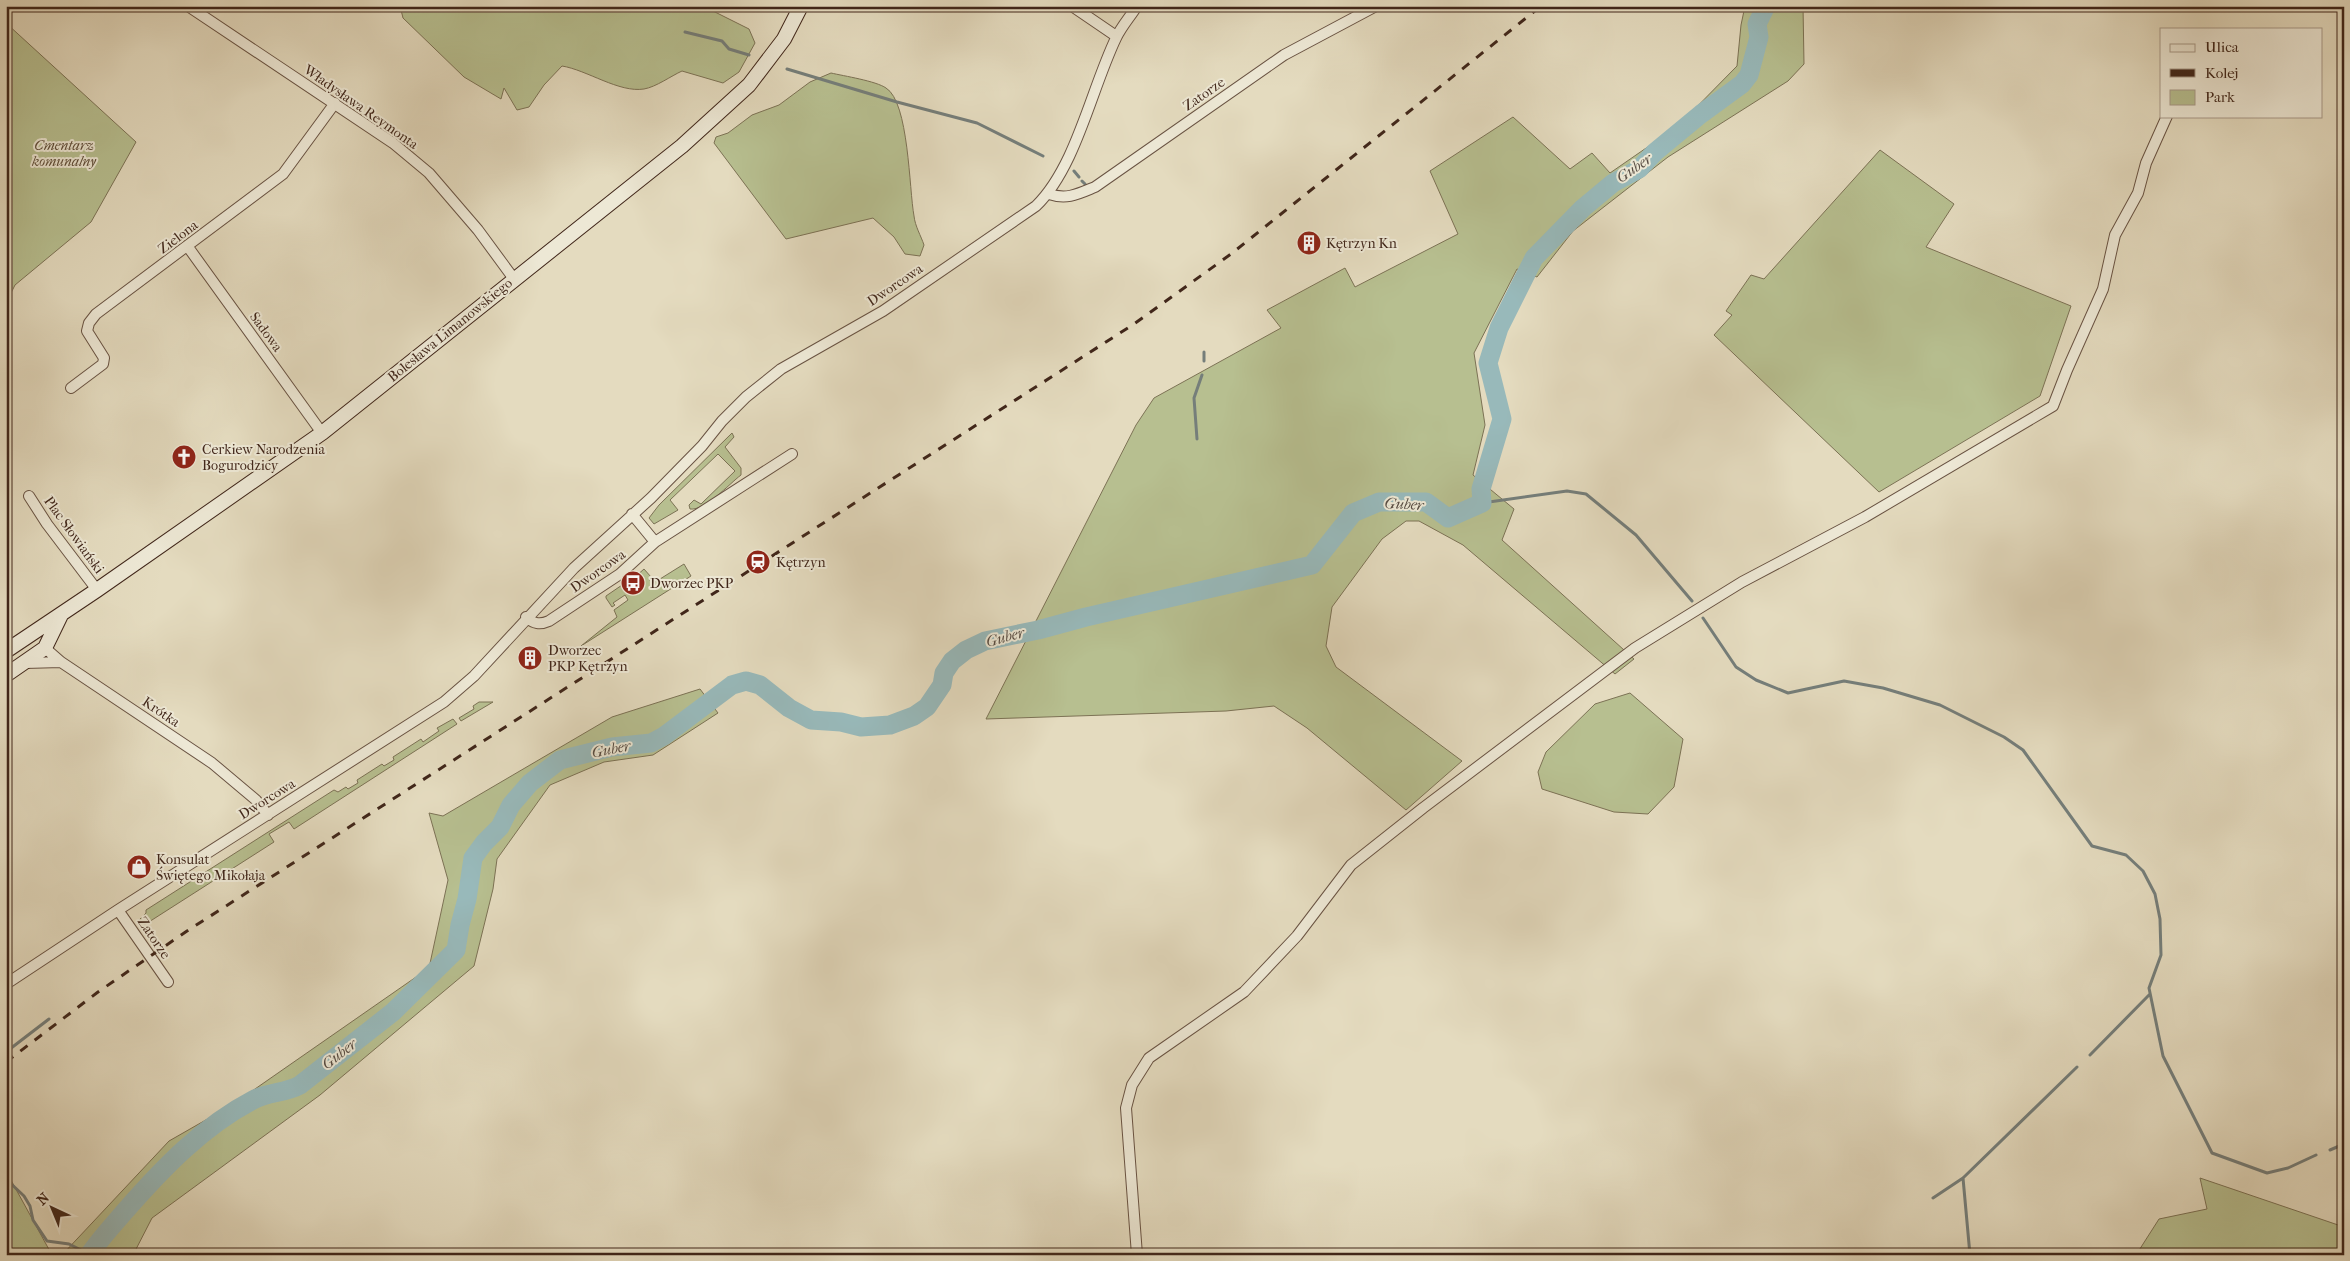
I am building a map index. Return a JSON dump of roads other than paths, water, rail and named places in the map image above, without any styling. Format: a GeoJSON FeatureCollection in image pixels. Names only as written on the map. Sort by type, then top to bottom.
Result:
{"type":"FeatureCollection","features":[{"type":"Feature","properties":{"kind":"street","name":"Władysława Reymonta"},"geometry":{"type":"LineString","coordinates":[[188,6],[393,143],[428,173],[478,230],[514,279]]}},
{"type":"Feature","properties":{"kind":"street","name":"Bolesława Limanowskiego"},"geometry":{"type":"LineString","coordinates":[[10,649],[322,432],[682,146],[733,102],[766,65],[784,39],[801,6]]}},
{"type":"Feature","properties":{"kind":"street"},"geometry":{"type":"LineString","coordinates":[[1072,6],[1116,36]]}},
{"type":"Feature","properties":{"kind":"street","name":"Dworcowa"},"geometry":{"type":"LineString","coordinates":[[6,984],[118,910],[444,702],[474,676],[526,617],[578,564],[702,446],[722,421],[746,397],[781,369],[883,311],[1036,206],[1048,194],[1062,173],[1116,36],[1137,6]]}},
{"type":"Feature","properties":{"kind":"street","name":"Zatorze"},"geometry":{"type":"LineString","coordinates":[[1048,194],[1060,198],[1071,197],[1094,187],[1284,54],[1376,6]]}},
{"type":"Feature","properties":{"kind":"street","name":"Zielona"},"geometry":{"type":"LineString","coordinates":[[71,388],[103,364],[104,358],[87,331],[89,323],[96,314],[188,247],[283,174],[334,103]]}},
{"type":"Feature","properties":{"kind":"street"},"geometry":{"type":"LineString","coordinates":[[1137,1255],[1126,1108],[1132,1085],[1149,1058],[1244,992],[1297,936],[1352,865],[1431,802],[1635,648],[1742,582],[1865,517],[2054,406],[2067,370],[2103,289],[2116,235],[2138,194],[2146,162],[2165,118]]}},
{"type":"Feature","properties":{"kind":"street","name":"Sadowa"},"geometry":{"type":"LineString","coordinates":[[188,247],[322,432]]}},
{"type":"Feature","properties":{"kind":"street","name":"Dworcowa"},"geometry":{"type":"LineString","coordinates":[[526,617],[532,622],[540,624],[548,621],[620,574],[655,542],[792,454]]}},
{"type":"Feature","properties":{"kind":"street","name":"Plac Słowiański"},"geometry":{"type":"LineString","coordinates":[[29,496],[47,524],[97,590]]}},
{"type":"Feature","properties":{"kind":"street"},"geometry":{"type":"LineString","coordinates":[[632,514],[655,542]]}},
{"type":"Feature","properties":{"kind":"street","name":"Bolesława Limanowskiego"},"geometry":{"type":"LineString","coordinates":[[6,675],[45,648],[61,615]]}},
{"type":"Feature","properties":{"kind":"street"},"geometry":{"type":"LineString","coordinates":[[10,649],[45,648]]}},
{"type":"Feature","properties":{"kind":"street","name":"Krótka"},"geometry":{"type":"LineString","coordinates":[[45,648],[61,662],[212,764],[256,800],[268,815]]}},
{"type":"Feature","properties":{"kind":"street"},"geometry":{"type":"LineString","coordinates":[[25,663],[61,662]]}},
{"type":"Feature","properties":{"kind":"street","name":"Zatorze"},"geometry":{"type":"LineString","coordinates":[[118,910],[168,982]]}},
{"type":"Feature","properties":{"kind":"waterway","name":"Guber"},"geometry":{"type":"LineString","coordinates":[[89,1255],[154,1179],[200,1135],[253,1100],[300,1085],[393,1012],[456,950],[467,899],[473,858],[484,843],[500,827],[511,805],[530,783],[560,760],[612,747],[651,743],[664,736],[732,685],[746,681],[760,685],[789,708],[811,720],[841,722],[861,727],[890,725],[914,716],[927,707],[942,685],[944,673],[952,661],[966,650],[985,641],[1312,565],[1353,513],[1379,502],[1426,502],[1448,518],[1482,503],[1481,489],[1502,419],[1488,363],[1499,328],[1534,258],[1583,208],[1613,183],[1639,169],[1655,152],[1701,114],[1742,84],[1749,75],[1759,37],[1757,24],[1766,6]]}},
{"type":"Feature","properties":{"kind":"waterway"},"geometry":{"type":"LineString","coordinates":[[685,32],[722,41],[729,49],[749,55]]}},
{"type":"Feature","properties":{"kind":"waterway"},"geometry":{"type":"LineString","coordinates":[[787,69],[897,102],[977,123],[1043,156]]}},
{"type":"Feature","properties":{"kind":"waterway"},"geometry":{"type":"LineString","coordinates":[[1074,171],[1079,177]]}},
{"type":"Feature","properties":{"kind":"waterway"},"geometry":{"type":"LineString","coordinates":[[1082,181],[1085,184]]}},
{"type":"Feature","properties":{"kind":"waterway"},"geometry":{"type":"LineString","coordinates":[[1204,352],[1204,361]]}},
{"type":"Feature","properties":{"kind":"waterway"},"geometry":{"type":"LineString","coordinates":[[1197,439],[1194,398],[1202,375]]}},
{"type":"Feature","properties":{"kind":"waterway"},"geometry":{"type":"LineString","coordinates":[[1482,503],[1567,491],[1586,494],[1636,535],[1692,601]]}},
{"type":"Feature","properties":{"kind":"waterway"},"geometry":{"type":"LineString","coordinates":[[1703,618],[1736,667],[1756,680],[1788,693],[1844,681],[1883,688],[1940,705],[2004,737],[2023,750],[2092,846],[2126,855],[2143,871],[2155,894],[2160,919],[2161,955],[2149,988],[2163,1056],[2212,1153],[2267,1173],[2288,1168],[2316,1155]]}},
{"type":"Feature","properties":{"kind":"waterway"},"geometry":{"type":"LineString","coordinates":[[2090,1055],[2150,994]]}},
{"type":"Feature","properties":{"kind":"waterway"},"geometry":{"type":"LineString","coordinates":[[6,1052],[49,1019]]}},
{"type":"Feature","properties":{"kind":"waterway"},"geometry":{"type":"LineString","coordinates":[[1933,1198],[1963,1178],[2077,1067]]}},
{"type":"Feature","properties":{"kind":"waterway"},"geometry":{"type":"LineString","coordinates":[[2330,1150],[2344,1144]]}},
{"type":"Feature","properties":{"kind":"waterway"},"geometry":{"type":"LineString","coordinates":[[1963,1178],[1970,1255]]}},
{"type":"Feature","properties":{"kind":"waterway"},"geometry":{"type":"LineString","coordinates":[[6,1179],[24,1196],[30,1206],[33,1220],[47,1241],[69,1244],[89,1254]]}},
{"type":"Feature","properties":{"kind":"railway"},"geometry":{"type":"LineString","coordinates":[[6,1062],[98,992],[187,931],[1134,324],[1231,254],[1541,6]]}},
{"type":"Feature","properties":{"kind":"place","name":"Kętrzyn Kn"},"geometry":{"type":"Point","coordinates":[1309,243]}},
{"type":"Feature","properties":{"kind":"place","name":"Cerkiew Narodzenia Bogurodzicy"},"geometry":{"type":"Point","coordinates":[184,457]}},
{"type":"Feature","properties":{"kind":"place","name":"Kętrzyn"},"geometry":{"type":"Point","coordinates":[758,562]}},
{"type":"Feature","properties":{"kind":"place","name":"Dworzec PKP"},"geometry":{"type":"Point","coordinates":[633,583]}},
{"type":"Feature","properties":{"kind":"place","name":"Dworzec PKP Kętrzyn"},"geometry":{"type":"Point","coordinates":[530,658]}},
{"type":"Feature","properties":{"kind":"place","name":"Konsulat Świętego Mikołaja"},"geometry":{"type":"Point","coordinates":[139,867]}},
{"type":"Feature","properties":{"kind":"park label","name":"Cmentarz komunalny"},"geometry":{"type":"Point","coordinates":[64,154]}}]}
